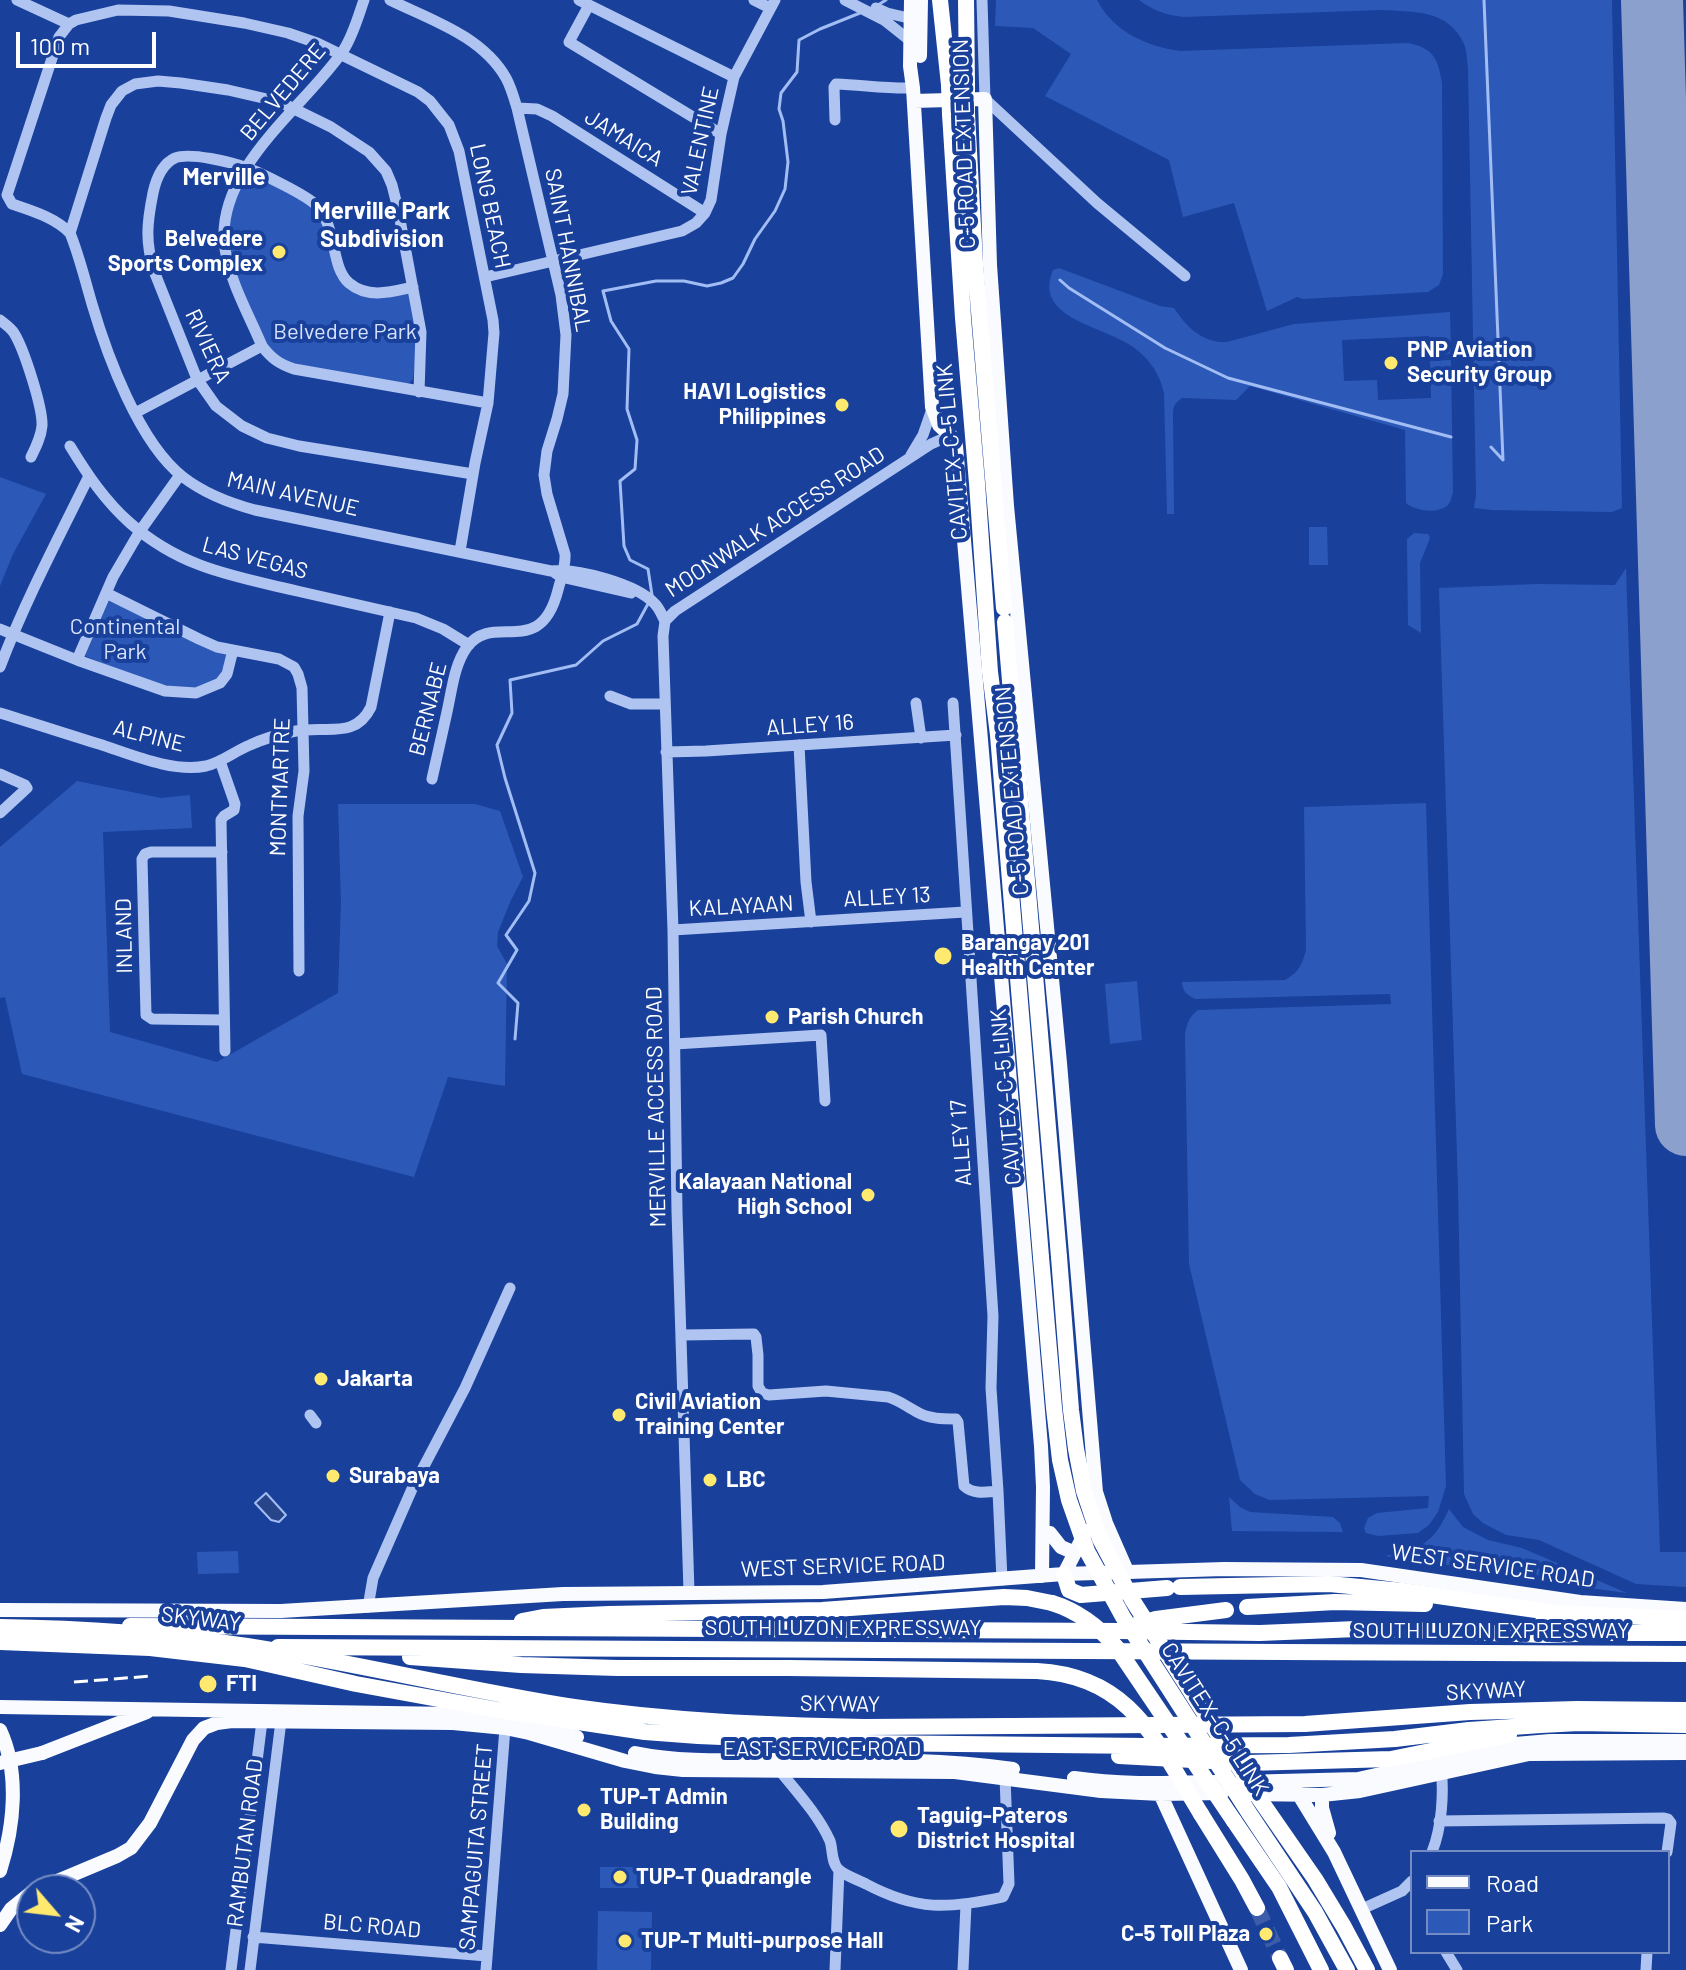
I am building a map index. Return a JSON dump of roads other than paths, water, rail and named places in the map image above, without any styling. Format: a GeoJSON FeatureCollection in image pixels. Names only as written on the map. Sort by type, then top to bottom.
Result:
{"type":"FeatureCollection","features":[{"type":"Feature","properties":{"kind":"highway"},"geometry":{"type":"LineString","coordinates":[[940,0],[958,85]]}},
{"type":"Feature","properties":{"kind":"highway","name":"CAVITEX–C-5 LINK"},"geometry":{"type":"LineString","coordinates":[[950,0],[958,85],[960,289],[990,672],[1060,1460],[1069,1500],[1087,1551],[1123,1617],[1305,1896],[1347,1970]]}},
{"type":"Feature","properties":{"kind":"highway","name":"CAVITEX–C-5 LINK"},"geometry":{"type":"LineString","coordinates":[[958,85],[966,0]]}},
{"type":"Feature","properties":{"kind":"highway","name":"CAVITEX–C-5 LINK"},"geometry":{"type":"LineString","coordinates":[[959,114],[975,263],[1070,1397],[1084,1491],[1100,1539],[1133,1601],[1315,1879],[1367,1970]]}},
{"type":"Feature","properties":{"kind":"highway"},"geometry":{"type":"LineString","coordinates":[[1054,1575],[1076,1594],[1174,1587],[1329,1584],[1557,1613],[1686,1619]]}},
{"type":"Feature","properties":{"kind":"highway"},"geometry":{"type":"LineString","coordinates":[[502,1629],[520,1621],[543,1617],[609,1614],[822,1610],[988,1598],[1027,1598],[1059,1605],[1084,1617],[1117,1648],[1279,1887],[1321,1970]]}},
{"type":"Feature","properties":{"kind":"highway","name":"SOUTH LUZON EXPRESSWAY"},"geometry":{"type":"LineString","coordinates":[[1247,1607],[1415,1602],[1616,1633]]}},
{"type":"Feature","properties":{"kind":"highway","name":"SOUTH LUZON EXPRESSWAY"},"geometry":{"type":"LineString","coordinates":[[1119,1631],[1156,1619],[1226,1610]]}},
{"type":"Feature","properties":{"kind":"highway","name":"SOUTH LUZON EXPRESSWAY"},"geometry":{"type":"LineString","coordinates":[[0,1626],[1260,1633],[1357,1629]]}},
{"type":"Feature","properties":{"kind":"highway","name":"SKYWAY"},"geometry":{"type":"LineString","coordinates":[[0,1626],[151,1635],[247,1646],[577,1707],[863,1735],[1044,1744],[1289,1745],[1579,1723],[1686,1725]]}},
{"type":"Feature","properties":{"kind":"highway","name":"SOUTH LUZON EXPRESSWAY"},"geometry":{"type":"LineString","coordinates":[[1379,1629],[1545,1635],[1686,1633]]}},
{"type":"Feature","properties":{"kind":"highway","name":"SOUTH LUZON EXPRESSWAY"},"geometry":{"type":"LineString","coordinates":[[0,1644],[1686,1654]]}},
{"type":"Feature","properties":{"kind":"highway","name":"SKYWAY"},"geometry":{"type":"LineString","coordinates":[[0,1644],[150,1648],[245,1659],[356,1684],[498,1710],[645,1732],[698,1736],[1305,1724],[1484,1712],[1686,1710]]}},
{"type":"Feature","properties":{"kind":"highway"},"geometry":{"type":"LineString","coordinates":[[233,1646],[617,1668],[1059,1672],[1087,1680],[1108,1691],[1137,1716],[1150,1732],[1257,1908]]}},
{"type":"Feature","properties":{"kind":"main road","name":"C-5 ROAD EXTENSION"},"geometry":{"type":"LineString","coordinates":[[911,0],[916,20],[916,44],[910,66],[932,409],[939,425],[953,438],[956,446],[1043,1487]]}},
{"type":"Feature","properties":{"kind":"main road","name":"C-5 ROAD EXTENSION"},"geometry":{"type":"LineString","coordinates":[[916,20],[921,0]]}},
{"type":"Feature","properties":{"kind":"main road"},"geometry":{"type":"LineString","coordinates":[[914,94],[985,99]]}},
{"type":"Feature","properties":{"kind":"main road","name":"C-5 ROAD EXTENSION"},"geometry":{"type":"LineString","coordinates":[[985,99],[990,265],[1007,506],[1060,1063],[1096,1492],[1127,1571]]}},
{"type":"Feature","properties":{"kind":"main road"},"geometry":{"type":"LineString","coordinates":[[1043,1487],[1054,1575]]}},
{"type":"Feature","properties":{"kind":"main road"},"geometry":{"type":"LineString","coordinates":[[1043,1487],[1054,1575]]}},
{"type":"Feature","properties":{"kind":"main road"},"geometry":{"type":"LineString","coordinates":[[1054,1575],[1075,1553],[1085,1536],[1096,1492]]}},
{"type":"Feature","properties":{"kind":"main road"},"geometry":{"type":"LineString","coordinates":[[1050,1533],[1061,1547],[1075,1553]]}},
{"type":"Feature","properties":{"kind":"main road","name":"WEST SERVICE ROAD"},"geometry":{"type":"LineString","coordinates":[[0,1610],[266,1611],[563,1594],[823,1592],[1054,1575],[1224,1569],[1361,1570],[1580,1602],[1686,1609]]}},
{"type":"Feature","properties":{"kind":"main road","name":"EAST SERVICE ROAD"},"geometry":{"type":"LineString","coordinates":[[0,1707],[453,1714],[524,1721],[627,1752],[683,1760],[888,1759],[1220,1793],[1296,1789],[1529,1754],[1686,1753]]}},
{"type":"Feature","properties":{"kind":"main road"},"geometry":{"type":"LineString","coordinates":[[0,1763],[42,1753],[155,1709]]}},
{"type":"Feature","properties":{"kind":"main road","name":"EAST SERVICE ROAD"},"geometry":{"type":"LineString","coordinates":[[74,1874],[131,1848],[150,1823],[187,1748],[204,1728],[232,1721],[453,1723],[505,1728],[625,1761],[683,1770],[955,1767],[1101,1791],[1158,1789]]}},
{"type":"Feature","properties":{"kind":"main road"},"geometry":{"type":"LineString","coordinates":[[0,1730],[10,1770],[13,1807],[9,1841],[0,1871]]}},
{"type":"Feature","properties":{"kind":"main road","name":"EAST SERVICE ROAD"},"geometry":{"type":"LineString","coordinates":[[1296,1789],[1322,1795],[1360,1791],[1515,1744],[1686,1741]]}},
{"type":"Feature","properties":{"kind":"main road"},"geometry":{"type":"LineString","coordinates":[[1158,1789],[1241,1970]]}},
{"type":"Feature","properties":{"kind":"main road"},"geometry":{"type":"LineString","coordinates":[[1296,1789],[1334,1852],[1390,1970]]}},
{"type":"Feature","properties":{"kind":"main road"},"geometry":{"type":"LineString","coordinates":[[1322,1795],[1322,1808],[1334,1852]]}},
{"type":"Feature","properties":{"kind":"main road","name":"EAST SERVICE ROAD"},"geometry":{"type":"LineString","coordinates":[[0,1925],[16,1905]]}},
{"type":"Feature","properties":{"kind":"street"},"geometry":{"type":"LineString","coordinates":[[17,0],[69,24],[56,44],[7,195],[12,204],[46,217],[70,233],[111,105],[122,91],[144,82],[228,90],[293,108],[359,144],[386,171],[392,185],[421,332],[419,392]]}},
{"type":"Feature","properties":{"kind":"street","name":"BELVEDERE"},"geometry":{"type":"LineString","coordinates":[[262,346],[230,272],[225,248],[226,216],[231,196],[247,167],[341,54],[350,39],[364,0]]}},
{"type":"Feature","properties":{"kind":"street","name":"SAINT HANNIBAL"},"geometry":{"type":"LineString","coordinates":[[390,0],[452,30],[483,50],[507,78],[517,108],[561,295],[566,335],[563,394],[547,451],[544,475],[565,554],[565,563],[558,573]]}},
{"type":"Feature","properties":{"kind":"street"},"geometry":{"type":"LineString","coordinates":[[754,0],[772,4]]}},
{"type":"Feature","properties":{"kind":"street"},"geometry":{"type":"LineString","coordinates":[[845,0],[861,3],[880,13],[916,44]]}},
{"type":"Feature","properties":{"kind":"street","name":"C-5 ROAD EXTENSION"},"geometry":{"type":"LineString","coordinates":[[982,0],[985,99]]}},
{"type":"Feature","properties":{"kind":"street"},"geometry":{"type":"LineString","coordinates":[[721,134],[569,42],[584,2],[734,77]]}},
{"type":"Feature","properties":{"kind":"street","name":"VALENTINE"},"geometry":{"type":"LineString","coordinates":[[485,277],[682,231],[696,223],[711,200],[734,77],[772,4]]}},
{"type":"Feature","properties":{"kind":"street","name":"LONG BEACH"},"geometry":{"type":"LineString","coordinates":[[69,24],[118,10],[169,11],[276,30],[341,54],[418,92],[430,101],[449,125],[459,151],[494,333],[488,403],[460,551]]}},
{"type":"Feature","properties":{"kind":"street"},"geometry":{"type":"LineString","coordinates":[[880,13],[916,20]]}},
{"type":"Feature","properties":{"kind":"street"},"geometry":{"type":"LineString","coordinates":[[835,120],[836,84],[870,85],[914,94]]}},
{"type":"Feature","properties":{"kind":"street"},"geometry":{"type":"LineString","coordinates":[[985,99],[1097,203],[1185,276]]}},
{"type":"Feature","properties":{"kind":"street","name":"JAMAICA"},"geometry":{"type":"LineString","coordinates":[[517,108],[537,109],[552,116],[705,213]]}},
{"type":"Feature","properties":{"kind":"street","name":"RIVIERA"},"geometry":{"type":"LineString","coordinates":[[413,287],[366,292],[347,281],[341,272],[331,232],[317,206],[247,167],[186,155],[169,162],[158,176],[148,222],[149,252],[154,271],[197,379],[206,394],[226,414],[267,438],[299,446],[473,474]]}},
{"type":"Feature","properties":{"kind":"street","name":"MAIN AVENUE"},"geometry":{"type":"LineString","coordinates":[[70,233],[103,338],[135,413],[159,451],[180,475],[221,499],[255,510],[558,573],[617,582],[655,604],[665,621]]}},
{"type":"Feature","properties":{"kind":"street"},"geometry":{"type":"LineString","coordinates":[[0,320],[14,333],[25,358],[41,413],[41,434],[31,457]]}},
{"type":"Feature","properties":{"kind":"street"},"geometry":{"type":"LineString","coordinates":[[135,413],[262,346],[277,362],[294,369],[488,403]]}},
{"type":"Feature","properties":{"kind":"street","name":"MOONWALK ACCESS ROAD"},"geometry":{"type":"LineString","coordinates":[[909,458],[932,409]]}},
{"type":"Feature","properties":{"kind":"street","name":"MOONWALK ACCESS ROAD"},"geometry":{"type":"LineString","coordinates":[[665,621],[675,611],[909,458],[940,440],[948,440],[956,446]]}},
{"type":"Feature","properties":{"kind":"street","name":"LAS VEGAS"},"geometry":{"type":"LineString","coordinates":[[70,446],[109,502],[140,531],[175,554],[209,570],[416,618],[443,629],[469,645]]}},
{"type":"Feature","properties":{"kind":"street"},"geometry":{"type":"LineString","coordinates":[[77,660],[113,577],[140,531],[180,475]]}},
{"type":"Feature","properties":{"kind":"street"},"geometry":{"type":"LineString","coordinates":[[0,667],[40,573],[89,476]]}},
{"type":"Feature","properties":{"kind":"street","name":"BERNABE"},"geometry":{"type":"LineString","coordinates":[[432,779],[456,669],[469,645],[485,634],[533,630],[546,620],[554,605],[558,573]]}},
{"type":"Feature","properties":{"kind":"street","name":"MONTMARTRE"},"geometry":{"type":"LineString","coordinates":[[106,593],[217,647],[279,659],[294,667],[298,674],[302,688],[304,771],[297,836],[299,971]]}},
{"type":"Feature","properties":{"kind":"street","name":"ALPINE"},"geometry":{"type":"LineString","coordinates":[[0,713],[183,768],[220,761],[248,745],[273,736],[302,730],[349,729],[360,724],[371,707],[390,612]]}},
{"type":"Feature","properties":{"kind":"street","name":"MERVILLE ACCESS ROAD"},"geometry":{"type":"LineString","coordinates":[[665,621],[677,1212],[689,1592]]}},
{"type":"Feature","properties":{"kind":"street"},"geometry":{"type":"LineString","coordinates":[[0,629],[165,691],[196,693],[220,683],[227,674],[233,650]]}},
{"type":"Feature","properties":{"kind":"street"},"geometry":{"type":"LineString","coordinates":[[610,696],[631,704],[665,704]]}},
{"type":"Feature","properties":{"kind":"street"},"geometry":{"type":"LineString","coordinates":[[916,703],[921,738]]}},
{"type":"Feature","properties":{"kind":"street","name":"ALLEY 17"},"geometry":{"type":"LineString","coordinates":[[953,703],[993,1316],[991,1388],[1002,1580]]}},
{"type":"Feature","properties":{"kind":"street","name":"ALLEY 16"},"geometry":{"type":"LineString","coordinates":[[666,752],[956,735]]}},
{"type":"Feature","properties":{"kind":"street"},"geometry":{"type":"LineString","coordinates":[[799,745],[811,922]]}},
{"type":"Feature","properties":{"kind":"street"},"geometry":{"type":"LineString","coordinates":[[220,761],[235,804],[234,810],[222,818],[225,1051]]}},
{"type":"Feature","properties":{"kind":"street"},"geometry":{"type":"LineString","coordinates":[[0,774],[25,785],[26,789],[0,813]]}},
{"type":"Feature","properties":{"kind":"street","name":"INLAND"},"geometry":{"type":"LineString","coordinates":[[222,852],[151,852],[142,859],[146,1015],[152,1019],[223,1020]]}},
{"type":"Feature","properties":{"kind":"street","name":"ALLEY 13"},"geometry":{"type":"LineString","coordinates":[[811,922],[965,912]]}},
{"type":"Feature","properties":{"kind":"street","name":"KALAYAAN"},"geometry":{"type":"LineString","coordinates":[[673,930],[811,922]]}},
{"type":"Feature","properties":{"kind":"street"},"geometry":{"type":"LineString","coordinates":[[675,1044],[821,1035],[825,1101]]}},
{"type":"Feature","properties":{"kind":"street"},"geometry":{"type":"LineString","coordinates":[[368,1607],[373,1578],[412,1489],[465,1388],[510,1288]]}},
{"type":"Feature","properties":{"kind":"street"},"geometry":{"type":"LineString","coordinates":[[682,1335],[754,1334],[758,1386],[762,1393],[826,1391],[888,1397],[897,1399],[921,1415],[956,1419],[964,1486],[977,1493],[998,1491]]}},
{"type":"Feature","properties":{"kind":"street","name":"RAMBUTAN ROAD"},"geometry":{"type":"LineString","coordinates":[[231,1970],[262,1721]]}},
{"type":"Feature","properties":{"kind":"street","name":"RAMBUTAN ROAD"},"geometry":{"type":"LineString","coordinates":[[250,1970],[281,1721]]}},
{"type":"Feature","properties":{"kind":"street","name":"SAMPAGUITA STREET"},"geometry":{"type":"LineString","coordinates":[[486,1970],[505,1728]]}},
{"type":"Feature","properties":{"kind":"street"},"geometry":{"type":"LineString","coordinates":[[1432,1850],[1439,1821],[1441,1767]]}},
{"type":"Feature","properties":{"kind":"street"},"geometry":{"type":"LineString","coordinates":[[780,1771],[824,1831],[839,1870],[835,1970]]}},
{"type":"Feature","properties":{"kind":"street"},"geometry":{"type":"LineString","coordinates":[[839,1870],[905,1902],[932,1906],[966,1905],[1003,1897],[1009,1884],[1005,1777]]}},
{"type":"Feature","properties":{"kind":"street"},"geometry":{"type":"LineString","coordinates":[[1439,1821],[1664,1818],[1671,1823],[1667,1850]]}},
{"type":"Feature","properties":{"kind":"street"},"geometry":{"type":"LineString","coordinates":[[1362,1909],[1402,1891],[1410,1883]]}},
{"type":"Feature","properties":{"kind":"street"},"geometry":{"type":"LineString","coordinates":[[963,1970],[966,1905]]}},
{"type":"Feature","properties":{"kind":"street","name":"BLC ROAD"},"geometry":{"type":"LineString","coordinates":[[253,1937],[487,1956]]}},
{"type":"Feature","properties":{"kind":"waterway"},"geometry":{"type":"LineString","coordinates":[[878,5],[886,0]]}},
{"type":"Feature","properties":{"kind":"waterway"},"geometry":{"type":"LineString","coordinates":[[1484,0],[1503,460]]}},
{"type":"Feature","properties":{"kind":"waterway"},"geometry":{"type":"LineString","coordinates":[[652,595],[648,569],[630,560],[624,546],[620,481],[635,469],[637,440],[627,409],[629,349],[611,321],[603,291],[656,281],[684,281],[707,286],[733,278],[775,211],[785,189],[788,162],[779,109],[781,93],[797,72],[799,40],[860,13]]}},
{"type":"Feature","properties":{"kind":"waterway"},"geometry":{"type":"LineString","coordinates":[[1060,280],[1165,348],[1228,378],[1451,437]]}},
{"type":"Feature","properties":{"kind":"waterway"},"geometry":{"type":"LineString","coordinates":[[1491,447],[1503,460]]}},
{"type":"Feature","properties":{"kind":"waterway"},"geometry":{"type":"LineString","coordinates":[[515,1039],[518,1003],[498,983],[517,950],[506,935],[529,901],[535,873],[497,745],[512,713],[510,680],[576,665],[603,641],[637,624],[649,602]]}},
{"type":"Feature","properties":{"kind":"tunnel"},"geometry":{"type":"LineString","coordinates":[[1257,1908],[1280,1958]]}},
{"type":"Feature","properties":{"kind":"railway"},"geometry":{"type":"LineString","coordinates":[[74,1682],[152,1676]]}},
{"type":"Feature","properties":{"kind":"place","name":"Belvedere Sports Complex"},"geometry":{"type":"Point","coordinates":[279,252]}},
{"type":"Feature","properties":{"kind":"place","name":"PNP Aviation Security Group"},"geometry":{"type":"Point","coordinates":[1391,363]}},
{"type":"Feature","properties":{"kind":"place","name":"HAVI Logistics Philippines"},"geometry":{"type":"Point","coordinates":[842,405]}},
{"type":"Feature","properties":{"kind":"place","name":"Barangay 201 Health Center"},"geometry":{"type":"Point","coordinates":[943,956]}},
{"type":"Feature","properties":{"kind":"place","name":"Parish Church"},"geometry":{"type":"Point","coordinates":[772,1017]}},
{"type":"Feature","properties":{"kind":"place","name":"Kalayaan National High School"},"geometry":{"type":"Point","coordinates":[868,1195]}},
{"type":"Feature","properties":{"kind":"place","name":"Jakarta"},"geometry":{"type":"Point","coordinates":[321,1379]}},
{"type":"Feature","properties":{"kind":"place","name":"Civil Aviation Training Center"},"geometry":{"type":"Point","coordinates":[619,1415]}},
{"type":"Feature","properties":{"kind":"place","name":"Surabaya"},"geometry":{"type":"Point","coordinates":[333,1476]}},
{"type":"Feature","properties":{"kind":"place","name":"LBC"},"geometry":{"type":"Point","coordinates":[710,1480]}},
{"type":"Feature","properties":{"kind":"place","name":"FTI"},"geometry":{"type":"Point","coordinates":[208,1684]}},
{"type":"Feature","properties":{"kind":"place","name":"TUP-T Admin Building"},"geometry":{"type":"Point","coordinates":[584,1810]}},
{"type":"Feature","properties":{"kind":"place","name":"Taguig-Pateros District Hospital"},"geometry":{"type":"Point","coordinates":[899,1829]}},
{"type":"Feature","properties":{"kind":"place","name":"TUP-T Quadrangle"},"geometry":{"type":"Point","coordinates":[620,1877]}},
{"type":"Feature","properties":{"kind":"place","name":"C-5 Toll Plaza"},"geometry":{"type":"Point","coordinates":[1266,1934]}},
{"type":"Feature","properties":{"kind":"place","name":"TUP-T Multi-purpose Hall"},"geometry":{"type":"Point","coordinates":[625,1941]}},
{"type":"Feature","properties":{"kind":"district","name":"Merville"},"geometry":{"type":"Point","coordinates":[224,177]}},
{"type":"Feature","properties":{"kind":"district","name":"Merville Park Subdivision"},"geometry":{"type":"Point","coordinates":[382,225]}},
{"type":"Feature","properties":{"kind":"park label","name":"Belvedere Park"},"geometry":{"type":"Point","coordinates":[345,332]}},
{"type":"Feature","properties":{"kind":"park label","name":"Continental Park"},"geometry":{"type":"Point","coordinates":[125,640]}}]}
